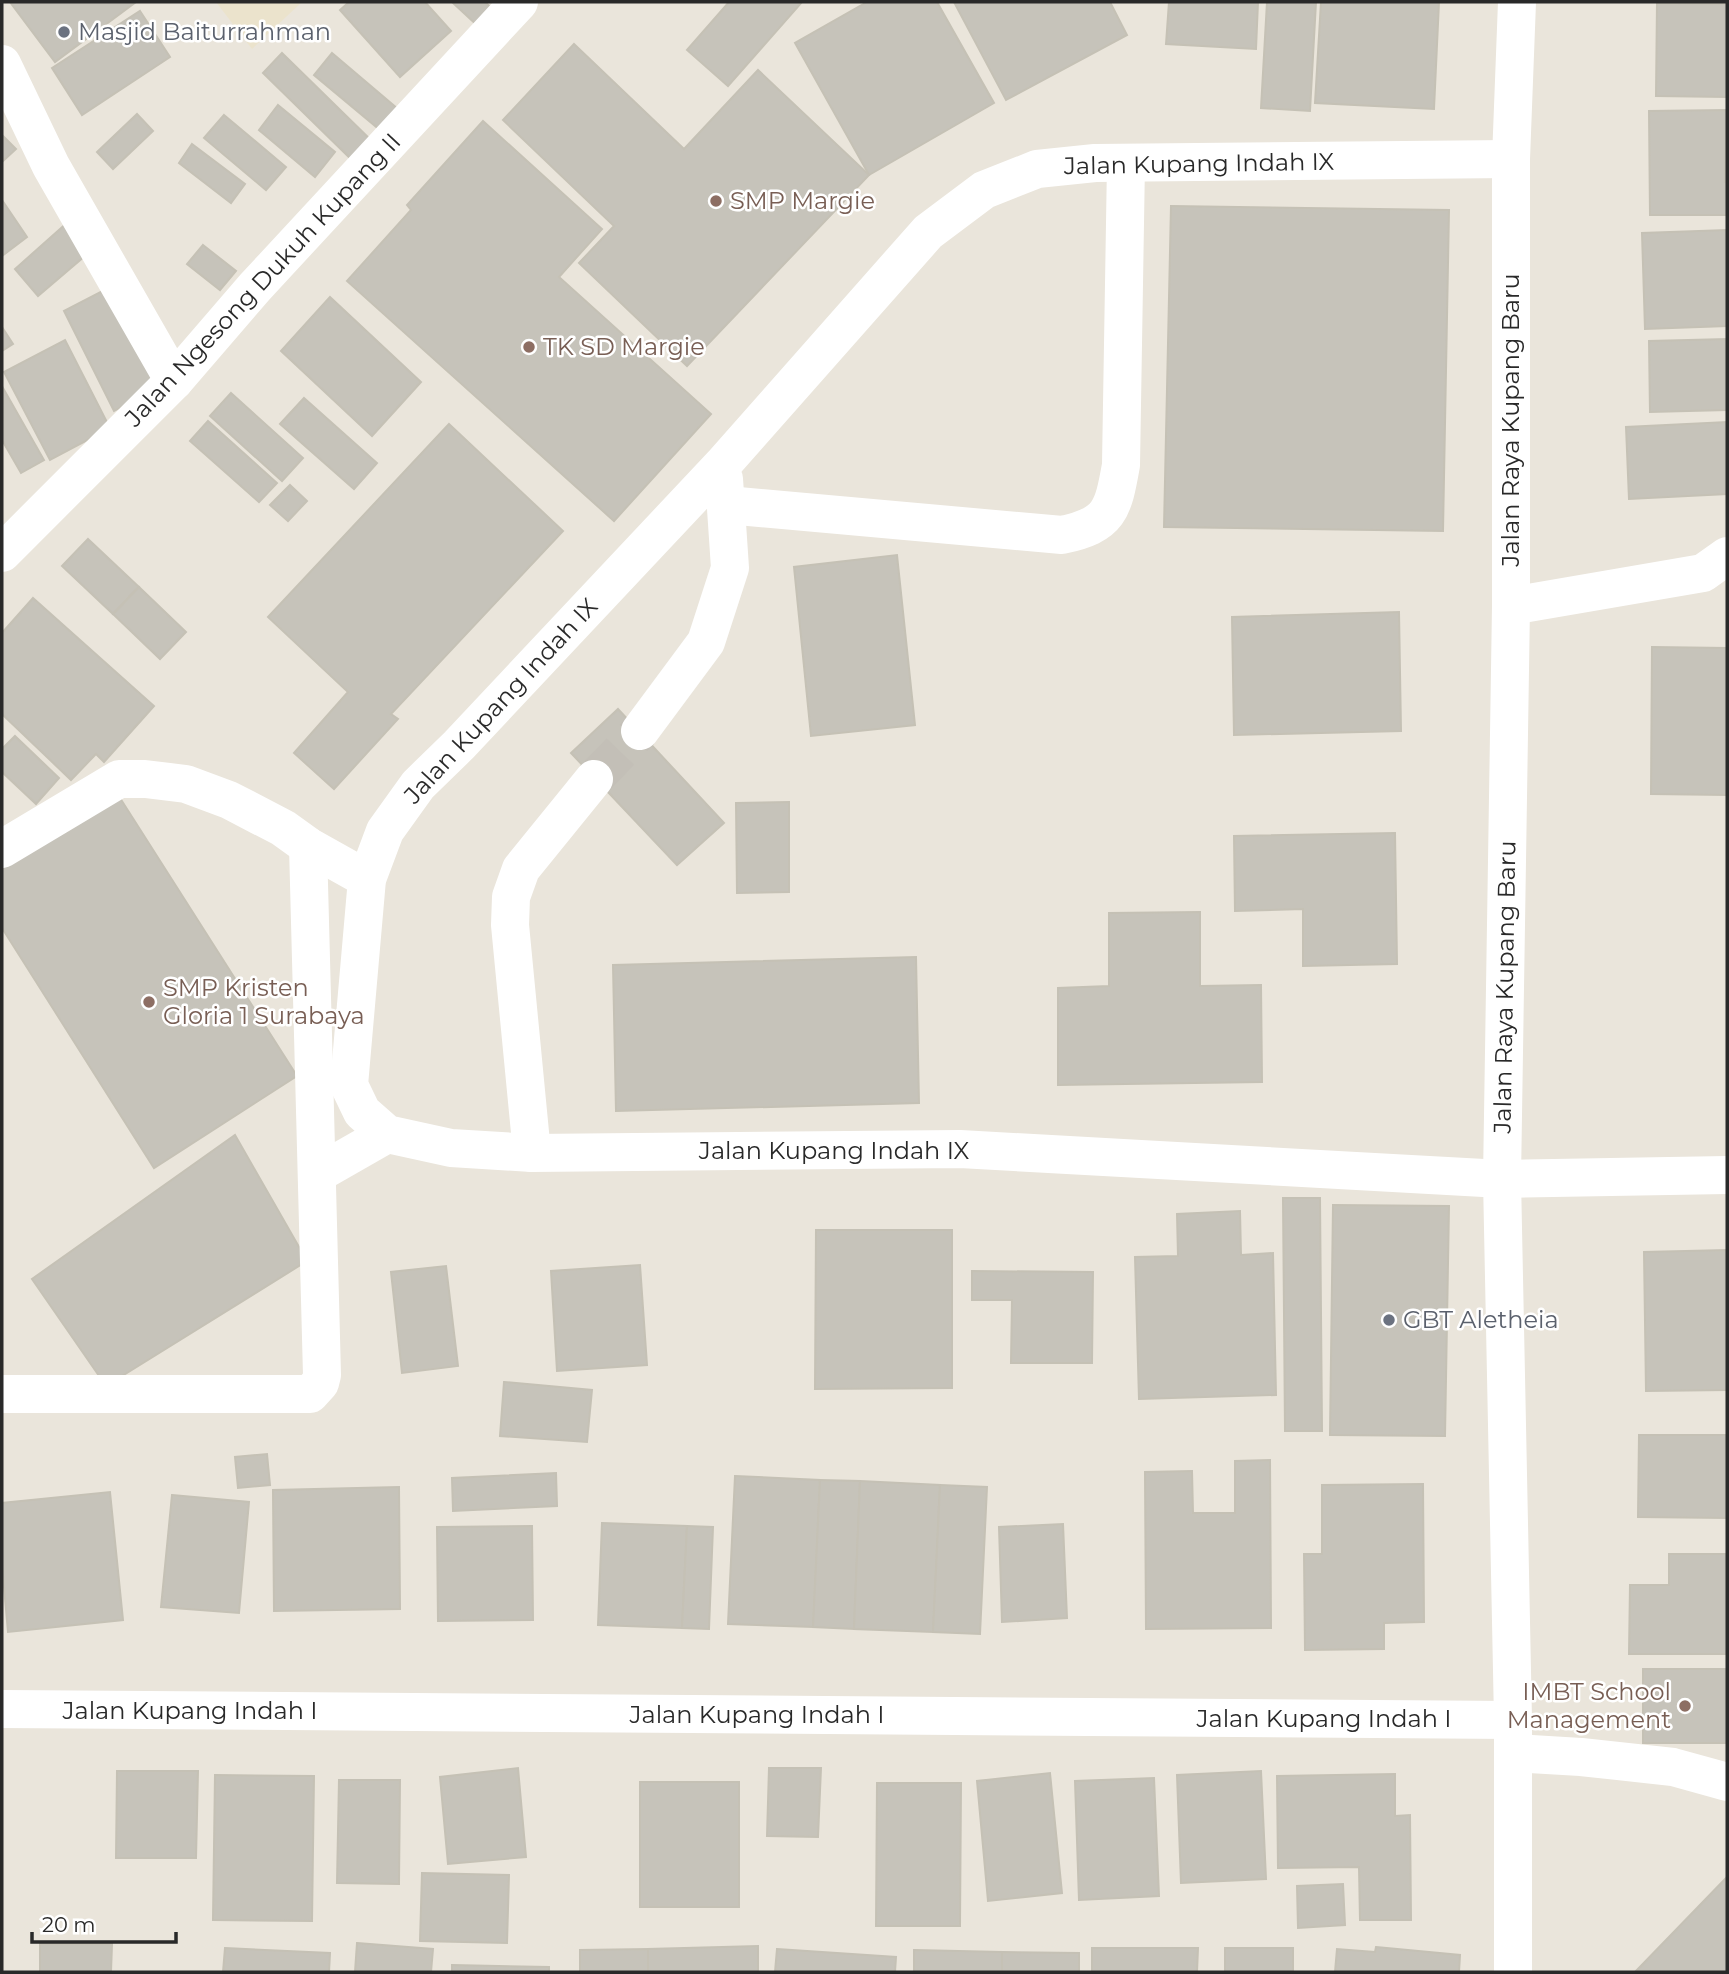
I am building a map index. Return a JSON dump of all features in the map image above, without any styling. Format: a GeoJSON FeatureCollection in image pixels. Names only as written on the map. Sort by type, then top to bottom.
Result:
{"type":"FeatureCollection","features":[{"type":"Feature","properties":{"kind":"street","name":"Jalan Ngesong Dukuh Kupang II"},"geometry":{"type":"LineString","coordinates":[[2,553],[174,381],[255,287],[519,2]]}},
{"type":"Feature","properties":{"kind":"street","name":"Jalan Raya Kupang Baru"},"geometry":{"type":"LineString","coordinates":[[1513,1972],[1513,1737],[1502,1179],[1511,607],[1511,159],[1517,2]]}},
{"type":"Feature","properties":{"kind":"street"},"geometry":{"type":"LineString","coordinates":[[2,64],[51,166],[174,381]]}},
{"type":"Feature","properties":{"kind":"street","name":"Jalan Kupang Indah IX"},"geometry":{"type":"LineString","coordinates":[[1511,159],[1126,163],[1037,169],[984,190],[928,232],[723,464],[418,785],[386,831],[367,880],[349,1085],[362,1112],[387,1134],[451,1149],[532,1153],[960,1149],[1502,1179],[1727,1175]]}},
{"type":"Feature","properties":{"kind":"street"},"geometry":{"type":"LineString","coordinates":[[727,505],[1062,536],[1088,530],[1108,513],[1115,500],[1121,466],[1126,163]]}},
{"type":"Feature","properties":{"kind":"street"},"geometry":{"type":"LineString","coordinates":[[639,731],[706,642],[730,568],[723,464]]}},
{"type":"Feature","properties":{"kind":"street"},"geometry":{"type":"LineString","coordinates":[[1511,607],[1703,573],[1727,556]]}},
{"type":"Feature","properties":{"kind":"street"},"geometry":{"type":"LineString","coordinates":[[2,849],[119,779],[145,779],[186,784],[229,800],[283,828],[308,846],[367,880]]}},
{"type":"Feature","properties":{"kind":"street"},"geometry":{"type":"LineString","coordinates":[[532,1153],[510,925],[511,897],[521,869],[594,779]]}},
{"type":"Feature","properties":{"kind":"street"},"geometry":{"type":"LineString","coordinates":[[2,1394],[310,1394],[320,1383],[322,1375],[308,846]]}},
{"type":"Feature","properties":{"kind":"street"},"geometry":{"type":"LineString","coordinates":[[317,1174],[387,1134]]}},
{"type":"Feature","properties":{"kind":"street","name":"Jalan Kupang Indah I"},"geometry":{"type":"LineString","coordinates":[[2,1709],[1513,1737],[1581,1757],[1673,1767],[1727,1782]]}},
{"type":"Feature","properties":{"kind":"shaded area"},"geometry":{"type":"Polygon","coordinates":[[[216,2],[302,2],[252,49],[216,2]]]}},
{"type":"Feature","properties":{"kind":"building","name":"Masjid Baiturrahman"},"geometry":{"type":"Polygon","coordinates":[[[10,2],[136,2],[55,62],[10,2]]]}},
{"type":"Feature","properties":{"kind":"building"},"geometry":{"type":"Polygon","coordinates":[[[349,2],[425,2],[451,31],[400,77],[340,10],[349,2]]]}},
{"type":"Feature","properties":{"kind":"building"},"geometry":{"type":"Polygon","coordinates":[[[452,2],[485,2],[495,11],[479,27],[452,2]]]}},
{"type":"Feature","properties":{"kind":"building"},"geometry":{"type":"Polygon","coordinates":[[[729,2],[802,2],[728,86],[687,50],[729,2]]]}},
{"type":"Feature","properties":{"kind":"building"},"geometry":{"type":"Polygon","coordinates":[[[867,2],[937,2],[994,103],[869,175],[795,43],[867,2]]]}},
{"type":"Feature","properties":{"kind":"building"},"geometry":{"type":"Polygon","coordinates":[[[954,2],[1110,2],[1127,35],[1006,100],[954,2]]]}},
{"type":"Feature","properties":{"kind":"building"},"geometry":{"type":"Polygon","coordinates":[[[1169,2],[1258,2],[1256,49],[1166,44],[1169,2]]]}},
{"type":"Feature","properties":{"kind":"building"},"geometry":{"type":"Polygon","coordinates":[[[1267,2],[1316,2],[1310,111],[1261,108],[1267,2]]]}},
{"type":"Feature","properties":{"kind":"building"},"geometry":{"type":"Polygon","coordinates":[[[1321,2],[1439,2],[1434,109],[1315,103],[1321,2]]]}},
{"type":"Feature","properties":{"kind":"building"},"geometry":{"type":"Polygon","coordinates":[[[1657,3],[1727,4],[1727,97],[1656,96],[1657,3]]]}},
{"type":"Feature","properties":{"kind":"building"},"geometry":{"type":"Polygon","coordinates":[[[140,11],[170,57],[82,115],[52,68],[140,11]]]}},
{"type":"Feature","properties":{"kind":"building","name":"SMP Margie"},"geometry":{"type":"Polygon","coordinates":[[[574,44],[684,149],[758,70],[869,175],[687,366],[579,263],[614,226],[503,120],[574,44]]]}},
{"type":"Feature","properties":{"kind":"building"},"geometry":{"type":"Polygon","coordinates":[[[282,53],[376,145],[357,165],[263,73],[282,53]]]}},
{"type":"Feature","properties":{"kind":"building"},"geometry":{"type":"Polygon","coordinates":[[[332,53],[404,114],[386,135],[314,75],[332,53]]]}},
{"type":"Feature","properties":{"kind":"building"},"geometry":{"type":"Polygon","coordinates":[[[278,105],[335,152],[315,177],[259,130],[278,105]]]}},
{"type":"Feature","properties":{"kind":"building"},"geometry":{"type":"Polygon","coordinates":[[[1727,110],[1727,215],[1650,215],[1649,111],[1727,110]]]}},
{"type":"Feature","properties":{"kind":"building"},"geometry":{"type":"Polygon","coordinates":[[[137,114],[153,131],[113,169],[97,152],[137,114]]]}},
{"type":"Feature","properties":{"kind":"building"},"geometry":{"type":"Polygon","coordinates":[[[224,115],[286,167],[266,190],[204,138],[224,115]]]}},
{"type":"Feature","properties":{"kind":"building","name":"TK SD Margie"},"geometry":{"type":"Polygon","coordinates":[[[483,121],[602,229],[559,277],[711,414],[614,521],[347,281],[411,210],[407,205],[483,121]]]}},
{"type":"Feature","properties":{"kind":"building"},"geometry":{"type":"Polygon","coordinates":[[[2,135],[16,149],[2,162],[2,135]]]}},
{"type":"Feature","properties":{"kind":"building"},"geometry":{"type":"Polygon","coordinates":[[[192,144],[245,184],[231,203],[179,163],[192,144]]]}},
{"type":"Feature","properties":{"kind":"building"},"geometry":{"type":"Polygon","coordinates":[[[2,200],[27,237],[2,256],[2,200]]]}},
{"type":"Feature","properties":{"kind":"building"},"geometry":{"type":"Polygon","coordinates":[[[1171,206],[1449,210],[1443,531],[1164,527],[1171,206]]]}},
{"type":"Feature","properties":{"kind":"building"},"geometry":{"type":"Polygon","coordinates":[[[68,222],[92,250],[38,296],[15,269],[68,222]]]}},
{"type":"Feature","properties":{"kind":"building"},"geometry":{"type":"Polygon","coordinates":[[[1727,230],[1727,326],[1645,329],[1642,233],[1727,230]]]}},
{"type":"Feature","properties":{"kind":"building"},"geometry":{"type":"Polygon","coordinates":[[[203,245],[236,271],[220,290],[187,264],[203,245]]]}},
{"type":"Feature","properties":{"kind":"building"},"geometry":{"type":"Polygon","coordinates":[[[112,286],[162,386],[114,411],[64,311],[112,286]]]}},
{"type":"Feature","properties":{"kind":"building"},"geometry":{"type":"Polygon","coordinates":[[[330,297],[421,382],[372,436],[281,351],[330,297]]]}},
{"type":"Feature","properties":{"kind":"building"},"geometry":{"type":"Polygon","coordinates":[[[2,327],[13,344],[2,351],[2,327]]]}},
{"type":"Feature","properties":{"kind":"building"},"geometry":{"type":"Polygon","coordinates":[[[1727,339],[1727,410],[1650,412],[1649,341],[1727,339]]]}},
{"type":"Feature","properties":{"kind":"building"},"geometry":{"type":"Polygon","coordinates":[[[65,340],[110,428],[50,460],[4,372],[65,340]]]}},
{"type":"Feature","properties":{"kind":"building"},"geometry":{"type":"Polygon","coordinates":[[[3,388],[44,460],[21,473],[2,440],[3,388]]]}},
{"type":"Feature","properties":{"kind":"building"},"geometry":{"type":"Polygon","coordinates":[[[231,393],[303,458],[282,481],[210,416],[231,393]]]}},
{"type":"Feature","properties":{"kind":"building"},"geometry":{"type":"Polygon","coordinates":[[[304,398],[377,463],[354,489],[280,424],[304,398]]]}},
{"type":"Feature","properties":{"kind":"building"},"geometry":{"type":"Polygon","coordinates":[[[208,421],[277,483],[259,502],[190,441],[208,421]]]}},
{"type":"Feature","properties":{"kind":"building"},"geometry":{"type":"Polygon","coordinates":[[[1727,422],[1727,494],[1629,499],[1626,427],[1727,422]]]}},
{"type":"Feature","properties":{"kind":"building"},"geometry":{"type":"Polygon","coordinates":[[[449,424],[563,531],[391,714],[398,719],[334,789],[294,753],[348,692],[268,617],[449,424]]]}},
{"type":"Feature","properties":{"kind":"building"},"geometry":{"type":"Polygon","coordinates":[[[290,485],[307,501],[288,521],[270,505],[290,485]]]}},
{"type":"Feature","properties":{"kind":"building"},"geometry":{"type":"Polygon","coordinates":[[[88,539],[139,587],[113,614],[62,566],[88,539]]]}},
{"type":"Feature","properties":{"kind":"building"},"geometry":{"type":"Polygon","coordinates":[[[897,555],[915,725],[811,736],[794,567],[897,555]]]}},
{"type":"Feature","properties":{"kind":"building"},"geometry":{"type":"Polygon","coordinates":[[[139,587],[186,632],[160,659],[113,614],[139,587]]]}},
{"type":"Feature","properties":{"kind":"building"},"geometry":{"type":"Polygon","coordinates":[[[33,598],[154,706],[104,762],[96,754],[71,780],[2,714],[2,633],[33,598]]]}},
{"type":"Feature","properties":{"kind":"building"},"geometry":{"type":"Polygon","coordinates":[[[1399,612],[1401,731],[1234,735],[1232,617],[1399,612]]]}},
{"type":"Feature","properties":{"kind":"building"},"geometry":{"type":"Polygon","coordinates":[[[1652,647],[1727,648],[1727,795],[1651,794],[1652,647]]]}},
{"type":"Feature","properties":{"kind":"building"},"geometry":{"type":"Polygon","coordinates":[[[618,709],[724,823],[677,865],[571,753],[618,709]]]}},
{"type":"Feature","properties":{"kind":"building"},"geometry":{"type":"Polygon","coordinates":[[[15,736],[59,778],[36,804],[2,772],[2,749],[15,736]]]}},
{"type":"Feature","properties":{"kind":"building","name":"SMP Kristen Gloria 1 Surabaya"},"geometry":{"type":"Polygon","coordinates":[[[113,787],[297,1076],[154,1168],[2,928],[2,859],[113,787]]]}},
{"type":"Feature","properties":{"kind":"building"},"geometry":{"type":"Polygon","coordinates":[[[789,802],[789,892],[737,893],[736,803],[789,802]]]}},
{"type":"Feature","properties":{"kind":"building"},"geometry":{"type":"Polygon","coordinates":[[[1395,833],[1397,964],[1303,966],[1303,909],[1235,911],[1234,836],[1395,833]]]}},
{"type":"Feature","properties":{"kind":"building"},"geometry":{"type":"Polygon","coordinates":[[[1200,912],[1200,986],[1261,985],[1262,1082],[1058,1085],[1058,988],[1109,986],[1109,913],[1200,912]]]}},
{"type":"Feature","properties":{"kind":"building"},"geometry":{"type":"Polygon","coordinates":[[[916,957],[919,1103],[616,1111],[613,965],[916,957]]]}},
{"type":"Feature","properties":{"kind":"building"},"geometry":{"type":"Polygon","coordinates":[[[235,1135],[307,1261],[106,1386],[32,1279],[235,1135]]]}},
{"type":"Feature","properties":{"kind":"building"},"geometry":{"type":"Polygon","coordinates":[[[1283,1198],[1320,1198],[1322,1431],[1285,1431],[1283,1198]]]}},
{"type":"Feature","properties":{"kind":"building","name":"GBT Aletheia"},"geometry":{"type":"Polygon","coordinates":[[[1333,1205],[1449,1206],[1445,1436],[1330,1435],[1333,1205]]]}},
{"type":"Feature","properties":{"kind":"building"},"geometry":{"type":"Polygon","coordinates":[[[1240,1211],[1241,1255],[1273,1253],[1276,1395],[1139,1399],[1135,1257],[1178,1256],[1177,1214],[1240,1211]]]}},
{"type":"Feature","properties":{"kind":"building"},"geometry":{"type":"Polygon","coordinates":[[[816,1230],[952,1230],[952,1388],[815,1389],[816,1230]]]}},
{"type":"Feature","properties":{"kind":"building"},"geometry":{"type":"Polygon","coordinates":[[[1727,1250],[1727,1390],[1646,1391],[1644,1252],[1727,1250]]]}},
{"type":"Feature","properties":{"kind":"building"},"geometry":{"type":"Polygon","coordinates":[[[640,1265],[647,1365],[557,1371],[551,1271],[640,1265]]]}},
{"type":"Feature","properties":{"kind":"building"},"geometry":{"type":"Polygon","coordinates":[[[446,1266],[458,1366],[402,1373],[391,1272],[446,1266]]]}},
{"type":"Feature","properties":{"kind":"building"},"geometry":{"type":"Polygon","coordinates":[[[972,1271],[1093,1272],[1092,1363],[1011,1363],[1012,1300],[972,1300],[972,1271]]]}},
{"type":"Feature","properties":{"kind":"building"},"geometry":{"type":"Polygon","coordinates":[[[504,1382],[592,1390],[587,1442],[500,1436],[504,1382]]]}},
{"type":"Feature","properties":{"kind":"building"},"geometry":{"type":"Polygon","coordinates":[[[1639,1435],[1727,1435],[1727,1518],[1638,1517],[1639,1435]]]}},
{"type":"Feature","properties":{"kind":"building"},"geometry":{"type":"Polygon","coordinates":[[[267,1454],[270,1485],[238,1488],[235,1457],[267,1454]]]}},
{"type":"Feature","properties":{"kind":"building"},"geometry":{"type":"Polygon","coordinates":[[[1270,1460],[1271,1628],[1146,1629],[1145,1472],[1192,1471],[1193,1513],[1235,1513],[1235,1461],[1270,1460]]]}},
{"type":"Feature","properties":{"kind":"building"},"geometry":{"type":"Polygon","coordinates":[[[556,1473],[557,1506],[453,1511],[452,1478],[556,1473]]]}},
{"type":"Feature","properties":{"kind":"building"},"geometry":{"type":"Polygon","coordinates":[[[735,1476],[820,1480],[813,1627],[728,1624],[735,1476]]]}},
{"type":"Feature","properties":{"kind":"building"},"geometry":{"type":"Polygon","coordinates":[[[820,1480],[860,1481],[854,1629],[813,1627],[820,1480]]]}},
{"type":"Feature","properties":{"kind":"building"},"geometry":{"type":"Polygon","coordinates":[[[860,1481],[940,1485],[933,1632],[854,1629],[860,1481]]]}},
{"type":"Feature","properties":{"kind":"building"},"geometry":{"type":"Polygon","coordinates":[[[1423,1484],[1424,1622],[1384,1623],[1384,1649],[1305,1650],[1304,1554],[1322,1554],[1322,1485],[1423,1484]]]}},
{"type":"Feature","properties":{"kind":"building"},"geometry":{"type":"Polygon","coordinates":[[[940,1485],[987,1487],[980,1634],[933,1632],[940,1485]]]}},
{"type":"Feature","properties":{"kind":"building"},"geometry":{"type":"Polygon","coordinates":[[[399,1487],[400,1609],[274,1611],[273,1490],[399,1487]]]}},
{"type":"Feature","properties":{"kind":"building"},"geometry":{"type":"Polygon","coordinates":[[[110,1492],[123,1620],[8,1632],[2,1565],[2,1503],[110,1492]]]}},
{"type":"Feature","properties":{"kind":"building"},"geometry":{"type":"Polygon","coordinates":[[[172,1495],[249,1502],[239,1613],[161,1607],[172,1495]]]}},
{"type":"Feature","properties":{"kind":"building"},"geometry":{"type":"Polygon","coordinates":[[[602,1523],[687,1526],[682,1628],[598,1625],[602,1523]]]}},
{"type":"Feature","properties":{"kind":"building"},"geometry":{"type":"Polygon","coordinates":[[[1063,1524],[1067,1618],[1002,1622],[999,1527],[1063,1524]]]}},
{"type":"Feature","properties":{"kind":"building"},"geometry":{"type":"Polygon","coordinates":[[[532,1526],[533,1620],[438,1621],[437,1527],[532,1526]]]}},
{"type":"Feature","properties":{"kind":"building"},"geometry":{"type":"Polygon","coordinates":[[[687,1526],[713,1527],[709,1629],[682,1628],[687,1526]]]}},
{"type":"Feature","properties":{"kind":"building"},"geometry":{"type":"Polygon","coordinates":[[[1669,1554],[1727,1554],[1727,1654],[1629,1654],[1630,1585],[1669,1585],[1669,1554]]]}},
{"type":"Feature","properties":{"kind":"building","name":"IMBT School Management"},"geometry":{"type":"Polygon","coordinates":[[[1643,1669],[1727,1669],[1727,1743],[1643,1743],[1643,1669]]]}},
{"type":"Feature","properties":{"kind":"building"},"geometry":{"type":"Polygon","coordinates":[[[518,1768],[526,1857],[448,1864],[440,1777],[518,1768]]]}},
{"type":"Feature","properties":{"kind":"building"},"geometry":{"type":"Polygon","coordinates":[[[769,1768],[821,1768],[818,1837],[767,1836],[769,1768]]]}},
{"type":"Feature","properties":{"kind":"building"},"geometry":{"type":"Polygon","coordinates":[[[117,1771],[198,1771],[196,1858],[116,1858],[117,1771]]]}},
{"type":"Feature","properties":{"kind":"building"},"geometry":{"type":"Polygon","coordinates":[[[1261,1771],[1266,1879],[1181,1883],[1177,1775],[1261,1771]]]}},
{"type":"Feature","properties":{"kind":"building"},"geometry":{"type":"Polygon","coordinates":[[[1050,1773],[1062,1893],[988,1901],[977,1781],[1050,1773]]]}},
{"type":"Feature","properties":{"kind":"building"},"geometry":{"type":"Polygon","coordinates":[[[1395,1774],[1395,1816],[1410,1815],[1411,1920],[1360,1920],[1359,1867],[1278,1868],[1277,1776],[1395,1774]]]}},
{"type":"Feature","properties":{"kind":"building"},"geometry":{"type":"Polygon","coordinates":[[[215,1775],[314,1776],[312,1921],[213,1920],[215,1775]]]}},
{"type":"Feature","properties":{"kind":"building"},"geometry":{"type":"Polygon","coordinates":[[[1154,1778],[1159,1896],[1079,1900],[1075,1781],[1154,1778]]]}},
{"type":"Feature","properties":{"kind":"building"},"geometry":{"type":"Polygon","coordinates":[[[339,1780],[400,1780],[399,1884],[337,1883],[339,1780]]]}},
{"type":"Feature","properties":{"kind":"building"},"geometry":{"type":"Polygon","coordinates":[[[640,1782],[739,1782],[739,1907],[640,1907],[640,1782]]]}},
{"type":"Feature","properties":{"kind":"building"},"geometry":{"type":"Polygon","coordinates":[[[877,1783],[961,1783],[960,1926],[876,1926],[877,1783]]]}},
{"type":"Feature","properties":{"kind":"building"},"geometry":{"type":"Polygon","coordinates":[[[422,1873],[509,1875],[507,1943],[420,1941],[422,1873]]]}},
{"type":"Feature","properties":{"kind":"building"},"geometry":{"type":"Polygon","coordinates":[[[1727,1877],[1727,1972],[1635,1972],[1727,1877]]]}},
{"type":"Feature","properties":{"kind":"building"},"geometry":{"type":"Polygon","coordinates":[[[1343,1884],[1345,1925],[1298,1928],[1297,1886],[1343,1884]]]}},
{"type":"Feature","properties":{"kind":"building"},"geometry":{"type":"Polygon","coordinates":[[[357,1943],[433,1949],[431,1972],[355,1972],[357,1943]]]}},
{"type":"Feature","properties":{"kind":"building"},"geometry":{"type":"Polygon","coordinates":[[[40,1944],[112,1944],[111,1972],[40,1972],[40,1944]]]}},
{"type":"Feature","properties":{"kind":"building"},"geometry":{"type":"Polygon","coordinates":[[[758,1946],[758,1972],[648,1972],[648,1949],[758,1946]]]}},
{"type":"Feature","properties":{"kind":"building"},"geometry":{"type":"Polygon","coordinates":[[[1376,1947],[1460,1955],[1459,1972],[1335,1972],[1337,1949],[1375,1952],[1376,1947]]]}},
{"type":"Feature","properties":{"kind":"building"},"geometry":{"type":"Polygon","coordinates":[[[225,1948],[330,1953],[329,1972],[223,1972],[225,1948]]]}},
{"type":"Feature","properties":{"kind":"building"},"geometry":{"type":"Polygon","coordinates":[[[1092,1948],[1198,1948],[1197,1972],[1092,1972],[1092,1948]]]}},
{"type":"Feature","properties":{"kind":"building"},"geometry":{"type":"Polygon","coordinates":[[[1225,1948],[1293,1948],[1293,1972],[1225,1972],[1225,1948]]]}},
{"type":"Feature","properties":{"kind":"building"},"geometry":{"type":"Polygon","coordinates":[[[648,1949],[648,1972],[580,1972],[580,1950],[648,1949]]]}},
{"type":"Feature","properties":{"kind":"building"},"geometry":{"type":"Polygon","coordinates":[[[777,1949],[896,1957],[895,1972],[775,1972],[777,1949]]]}},
{"type":"Feature","properties":{"kind":"building"},"geometry":{"type":"Polygon","coordinates":[[[914,1950],[1002,1952],[1002,1972],[914,1972],[914,1950]]]}},
{"type":"Feature","properties":{"kind":"building"},"geometry":{"type":"Polygon","coordinates":[[[1002,1952],[1079,1953],[1079,1972],[1002,1972],[1002,1952]]]}},
{"type":"Feature","properties":{"kind":"building"},"geometry":{"type":"Polygon","coordinates":[[[452,1965],[549,1967],[549,1972],[452,1972],[452,1965]]]}},
{"type":"Feature","properties":{"kind":"tunnel"},"geometry":{"type":"LineString","coordinates":[[594,779],[640,731]]}},
{"type":"Feature","properties":{"kind":"place","name":"Masjid Baiturrahman"},"geometry":{"type":"Point","coordinates":[64,32]}},
{"type":"Feature","properties":{"kind":"place","name":"SMP Margie"},"geometry":{"type":"Point","coordinates":[716,201]}},
{"type":"Feature","properties":{"kind":"place","name":"TK SD Margie"},"geometry":{"type":"Point","coordinates":[529,347]}},
{"type":"Feature","properties":{"kind":"place","name":"SMP Kristen Gloria 1 Surabaya"},"geometry":{"type":"Point","coordinates":[149,1002]}},
{"type":"Feature","properties":{"kind":"place","name":"GBT Aletheia"},"geometry":{"type":"Point","coordinates":[1389,1320]}},
{"type":"Feature","properties":{"kind":"place","name":"IMBT School Management"},"geometry":{"type":"Point","coordinates":[1685,1706]}}]}
